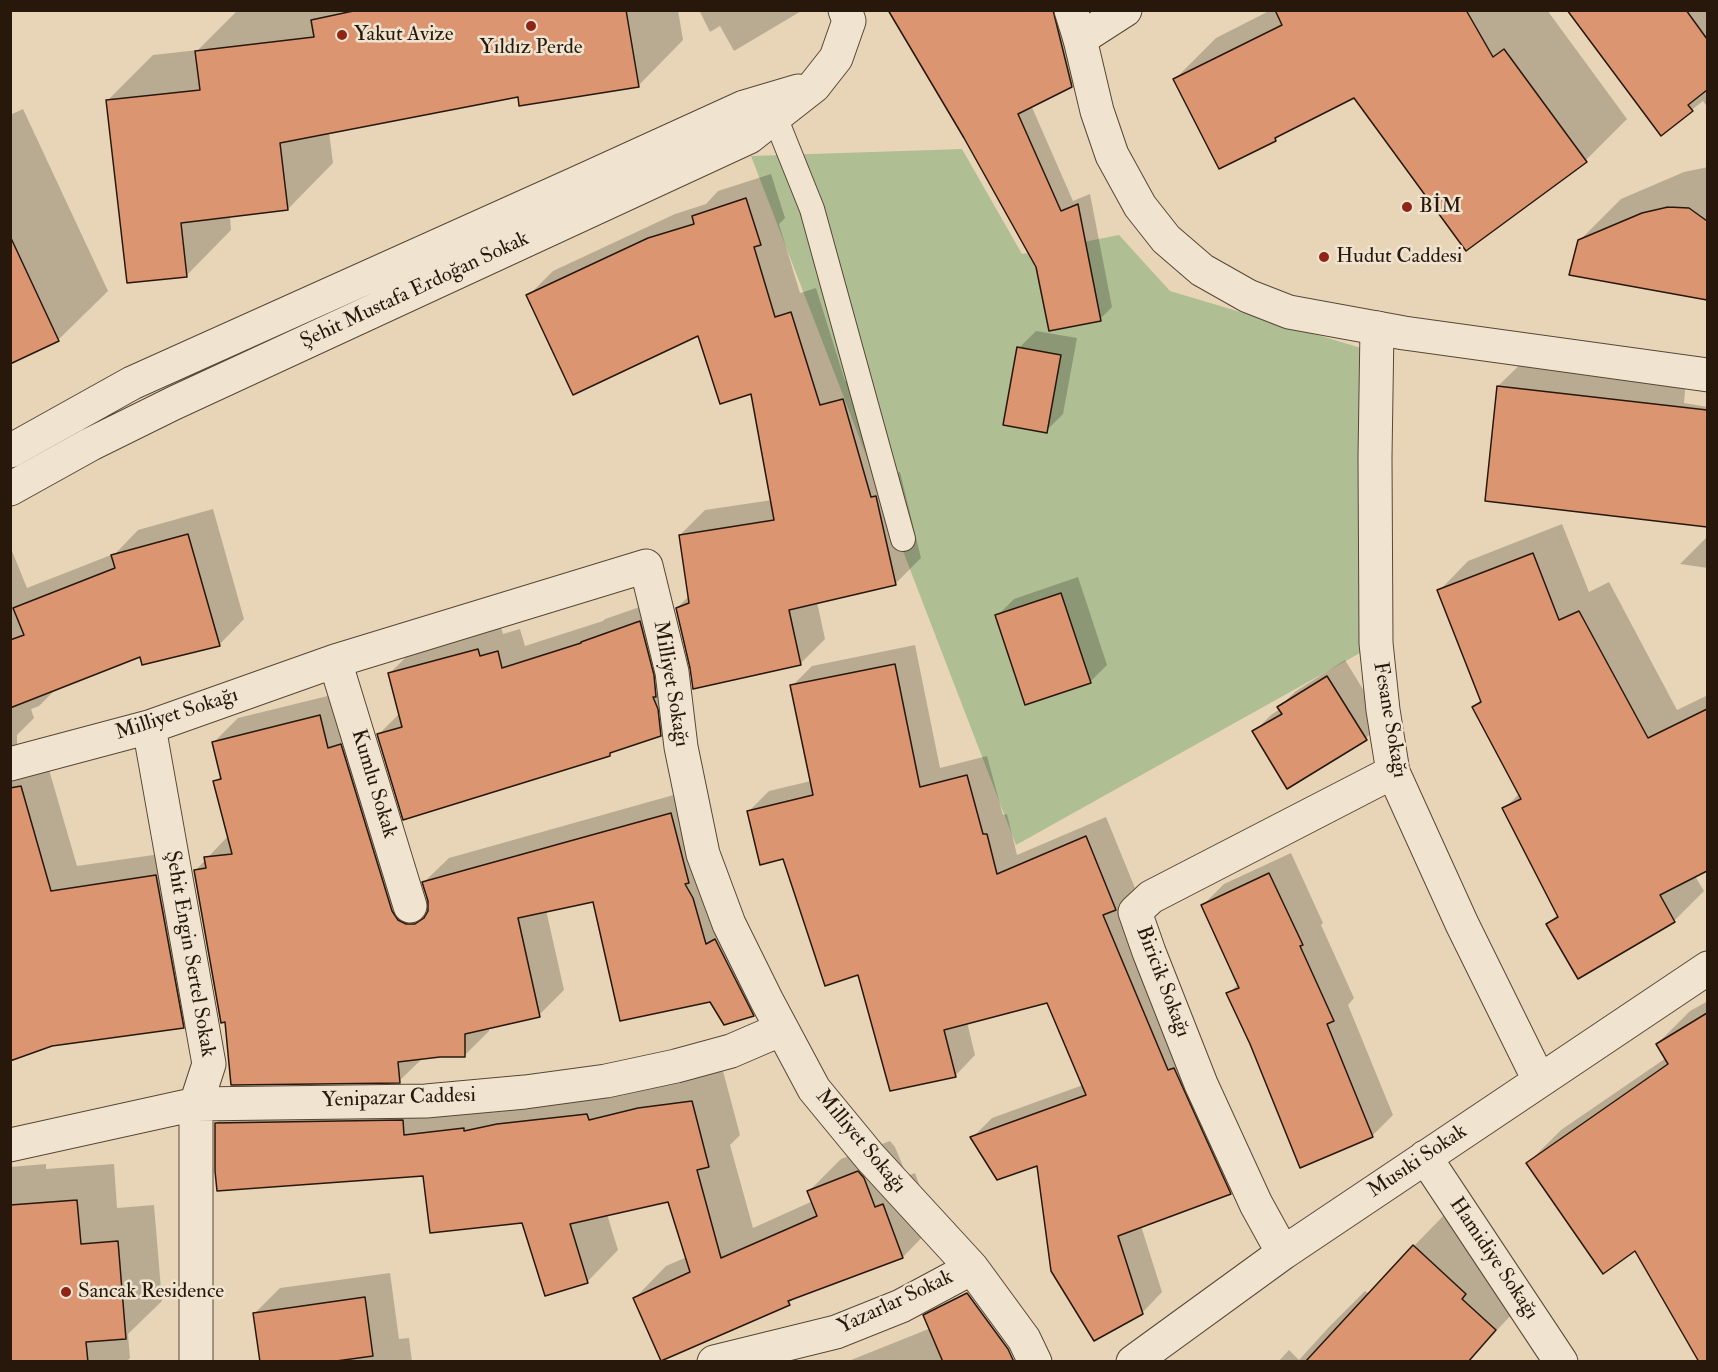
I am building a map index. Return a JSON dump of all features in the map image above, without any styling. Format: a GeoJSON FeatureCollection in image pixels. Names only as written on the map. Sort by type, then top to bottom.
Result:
{"type":"FeatureCollection","features":[{"type":"Feature","properties":{"kind":"street","name":"Şehit Mustafa Erdoğan Sokak"},"geometry":{"type":"LineString","coordinates":[[10,489],[91,444],[174,403],[749,137],[814,86],[836,58],[849,21],[845,10]]}},
{"type":"Feature","properties":{"kind":"street"},"geometry":{"type":"LineString","coordinates":[[1125,10],[1076,25],[1097,111],[1112,155],[1140,206],[1166,239],[1202,270],[1248,296],[1289,312],[1377,328],[1707,375]]}},
{"type":"Feature","properties":{"kind":"street","name":"Şehit Mustafa Erdoğan Sokak"},"geometry":{"type":"LineString","coordinates":[[10,451],[132,383],[744,107],[814,86]]}},
{"type":"Feature","properties":{"kind":"street","name":"Fesane Sokağı"},"geometry":{"type":"LineString","coordinates":[[1377,328],[1376,643],[1383,711],[1393,772],[1462,924],[1539,1080]]}},
{"type":"Feature","properties":{"kind":"street","name":"Milliyet Sokağı"},"geometry":{"type":"LineString","coordinates":[[10,764],[149,726],[335,661],[646,566],[672,672],[681,747],[704,854],[729,924],[814,1089],[870,1157],[972,1268],[1024,1339],[1035,1362]]}},
{"type":"Feature","properties":{"kind":"street","name":"Kumlu Sokak"},"geometry":{"type":"LineString","coordinates":[[335,661],[410,906]]}},
{"type":"Feature","properties":{"kind":"street","name":"Şehit Engin Sertel Sokak"},"geometry":{"type":"LineString","coordinates":[[149,726],[209,1064],[196,1104],[196,1362]]}},
{"type":"Feature","properties":{"kind":"street","name":"Biricik Sokağı"},"geometry":{"type":"LineString","coordinates":[[1283,1253],[1256,1204],[1201,1084],[1135,912],[1150,897],[1393,772]]}},
{"type":"Feature","properties":{"kind":"street","name":"Musıki Sokak"},"geometry":{"type":"LineString","coordinates":[[1132,1362],[1283,1253],[1707,968]]}},
{"type":"Feature","properties":{"kind":"street","name":"Yenipazar Caddesi"},"geometry":{"type":"LineString","coordinates":[[10,1145],[196,1104],[426,1101],[525,1092],[606,1081],[731,1051],[782,1029]]}},
{"type":"Feature","properties":{"kind":"street","name":"Hamidiye Sokağı"},"geometry":{"type":"LineString","coordinates":[[1425,1157],[1562,1362]]}},
{"type":"Feature","properties":{"kind":"street","name":"Yazarlar Sokak"},"geometry":{"type":"LineString","coordinates":[[714,1362],[836,1332],[901,1306],[972,1268]]}},
{"type":"Feature","properties":{"kind":"lane"},"geometry":{"type":"LineString","coordinates":[[775,117],[812,209],[903,540]]}},
{"type":"Feature","properties":{"kind":"green space"},"geometry":{"type":"Polygon","coordinates":[[[962,149],[1022,254],[1119,235],[1170,291],[1368,350],[1385,639],[1016,845],[751,156],[962,149]]]}},
{"type":"Feature","properties":{"kind":"building"},"geometry":{"type":"Polygon","coordinates":[[[358,10],[626,10],[639,87],[519,106],[518,97],[280,143],[288,210],[181,223],[187,277],[127,283],[106,100],[200,90],[195,51],[314,37],[311,20],[358,10]]]}},
{"type":"Feature","properties":{"kind":"building"},"geometry":{"type":"Polygon","coordinates":[[[888,10],[1053,10],[1072,87],[1018,114],[1061,211],[1078,204],[1101,321],[1049,331],[1036,267],[964,138],[888,10]]]}},
{"type":"Feature","properties":{"kind":"building"},"geometry":{"type":"Polygon","coordinates":[[[1275,10],[1466,10],[1493,57],[1504,49],[1587,162],[1466,251],[1354,98],[1219,169],[1173,79],[1282,25],[1275,10]]]}},
{"type":"Feature","properties":{"kind":"building"},"geometry":{"type":"Polygon","coordinates":[[[1567,10],[1686,10],[1707,39],[1707,90],[1688,105],[1693,111],[1661,136],[1567,10]]]}},
{"type":"Feature","properties":{"kind":"building"},"geometry":{"type":"Polygon","coordinates":[[[746,198],[761,245],[754,247],[775,317],[791,312],[820,405],[843,399],[871,497],[876,496],[896,585],[789,610],[801,665],[693,689],[676,608],[689,603],[679,535],[774,520],[751,394],[720,404],[698,336],[573,395],[526,295],[648,238],[694,224],[692,216],[746,198]]]}},
{"type":"Feature","properties":{"kind":"building"},"geometry":{"type":"Polygon","coordinates":[[[1668,207],[1689,208],[1707,221],[1707,300],[1569,275],[1578,240],[1642,213],[1668,207]]]}},
{"type":"Feature","properties":{"kind":"building"},"geometry":{"type":"Polygon","coordinates":[[[10,236],[59,341],[10,364],[10,236]]]}},
{"type":"Feature","properties":{"kind":"building"},"geometry":{"type":"Polygon","coordinates":[[[1017,347],[1061,355],[1047,433],[1003,425],[1017,347]]]}},
{"type":"Feature","properties":{"kind":"building"},"geometry":{"type":"Polygon","coordinates":[[[1497,386],[1707,410],[1707,527],[1485,501],[1497,386]]]}},
{"type":"Feature","properties":{"kind":"building"},"geometry":{"type":"Polygon","coordinates":[[[188,534],[220,646],[142,665],[140,657],[10,708],[10,640],[24,635],[13,608],[115,568],[111,555],[188,534]]]}},
{"type":"Feature","properties":{"kind":"building"},"geometry":{"type":"Polygon","coordinates":[[[1533,553],[1559,620],[1579,611],[1648,738],[1707,709],[1707,871],[1660,895],[1675,922],[1578,979],[1546,924],[1558,917],[1502,808],[1521,799],[1472,707],[1481,702],[1437,590],[1533,553]]]}},
{"type":"Feature","properties":{"kind":"building"},"geometry":{"type":"Polygon","coordinates":[[[1061,593],[1091,683],[1025,705],[995,615],[1061,593]]]}},
{"type":"Feature","properties":{"kind":"building"},"geometry":{"type":"Polygon","coordinates":[[[640,621],[654,675],[656,697],[653,697],[658,709],[661,736],[610,753],[610,756],[403,820],[377,734],[402,727],[388,673],[478,649],[480,656],[498,651],[502,668],[581,643],[640,621]]]}},
{"type":"Feature","properties":{"kind":"building"},"geometry":{"type":"Polygon","coordinates":[[[895,664],[920,787],[967,775],[983,834],[987,834],[997,874],[1086,836],[1116,910],[1103,915],[1168,1070],[1174,1068],[1231,1194],[1118,1236],[1143,1314],[1094,1341],[1051,1271],[1037,1166],[997,1180],[970,1137],[1086,1095],[1047,1003],[944,1030],[956,1077],[890,1091],[858,975],[825,986],[783,859],[760,865],[747,811],[813,795],[790,685],[895,664]]]}},
{"type":"Feature","properties":{"kind":"building"},"geometry":{"type":"Polygon","coordinates":[[[1327,676],[1367,740],[1287,789],[1252,731],[1282,714],[1277,707],[1327,676]]]}},
{"type":"Feature","properties":{"kind":"building"},"geometry":{"type":"Polygon","coordinates":[[[320,715],[328,748],[341,744],[392,911],[398,920],[406,924],[415,924],[424,918],[428,911],[428,901],[422,882],[671,813],[689,883],[685,884],[693,898],[706,944],[715,939],[754,1016],[724,1025],[710,1002],[620,1021],[593,902],[518,918],[540,1017],[465,1034],[465,1057],[440,1057],[398,1062],[400,1083],[231,1085],[225,1022],[221,1023],[194,870],[206,868],[204,857],[232,854],[213,781],[221,779],[212,742],[320,715]]]}},
{"type":"Feature","properties":{"kind":"building"},"geometry":{"type":"Polygon","coordinates":[[[21,786],[51,891],[156,875],[184,1028],[52,1046],[10,1061],[10,788],[21,786]]]}},
{"type":"Feature","properties":{"kind":"building"},"geometry":{"type":"Polygon","coordinates":[[[1269,873],[1303,945],[1300,946],[1334,1021],[1327,1024],[1373,1137],[1300,1168],[1250,1044],[1226,993],[1239,988],[1201,905],[1269,873]]]}},
{"type":"Feature","properties":{"kind":"building"},"geometry":{"type":"Polygon","coordinates":[[[1707,1013],[1707,1362],[1699,1362],[1635,1251],[1603,1274],[1526,1163],[1668,1064],[1656,1044],[1707,1013]]]}},
{"type":"Feature","properties":{"kind":"building"},"geometry":{"type":"Polygon","coordinates":[[[692,1101],[709,1167],[697,1170],[721,1258],[817,1216],[807,1191],[858,1171],[864,1178],[875,1207],[883,1204],[903,1258],[788,1301],[790,1305],[661,1361],[633,1298],[690,1272],[668,1202],[570,1224],[588,1283],[545,1296],[522,1223],[430,1233],[423,1176],[217,1191],[215,1123],[403,1120],[404,1135],[464,1128],[464,1131],[497,1124],[587,1114],[589,1120],[638,1108],[692,1101]]]}},
{"type":"Feature","properties":{"kind":"building","name":"Sancak Residence"},"geometry":{"type":"Polygon","coordinates":[[[77,1200],[81,1244],[118,1241],[126,1339],[86,1342],[88,1362],[10,1362],[10,1205],[77,1200]]]}},
{"type":"Feature","properties":{"kind":"building"},"geometry":{"type":"Polygon","coordinates":[[[1413,1245],[1466,1294],[1462,1299],[1496,1330],[1468,1362],[1305,1362],[1413,1245]]]}},
{"type":"Feature","properties":{"kind":"building"},"geometry":{"type":"Polygon","coordinates":[[[967,1293],[1008,1349],[1014,1362],[943,1362],[923,1315],[967,1293]]]}},
{"type":"Feature","properties":{"kind":"building"},"geometry":{"type":"Polygon","coordinates":[[[365,1297],[373,1356],[329,1362],[260,1362],[253,1313],[365,1297]]]}},
{"type":"Feature","properties":{"kind":"place","name":"Yıldız Perde"},"geometry":{"type":"Point","coordinates":[531,26]}},
{"type":"Feature","properties":{"kind":"place","name":"Yakut Avize"},"geometry":{"type":"Point","coordinates":[342,35]}},
{"type":"Feature","properties":{"kind":"place","name":"BİM"},"geometry":{"type":"Point","coordinates":[1407,207]}},
{"type":"Feature","properties":{"kind":"place","name":"Hudut Caddesi"},"geometry":{"type":"Point","coordinates":[1324,257]}},
{"type":"Feature","properties":{"kind":"place","name":"Sancak Residence"},"geometry":{"type":"Point","coordinates":[66,1292]}}]}
